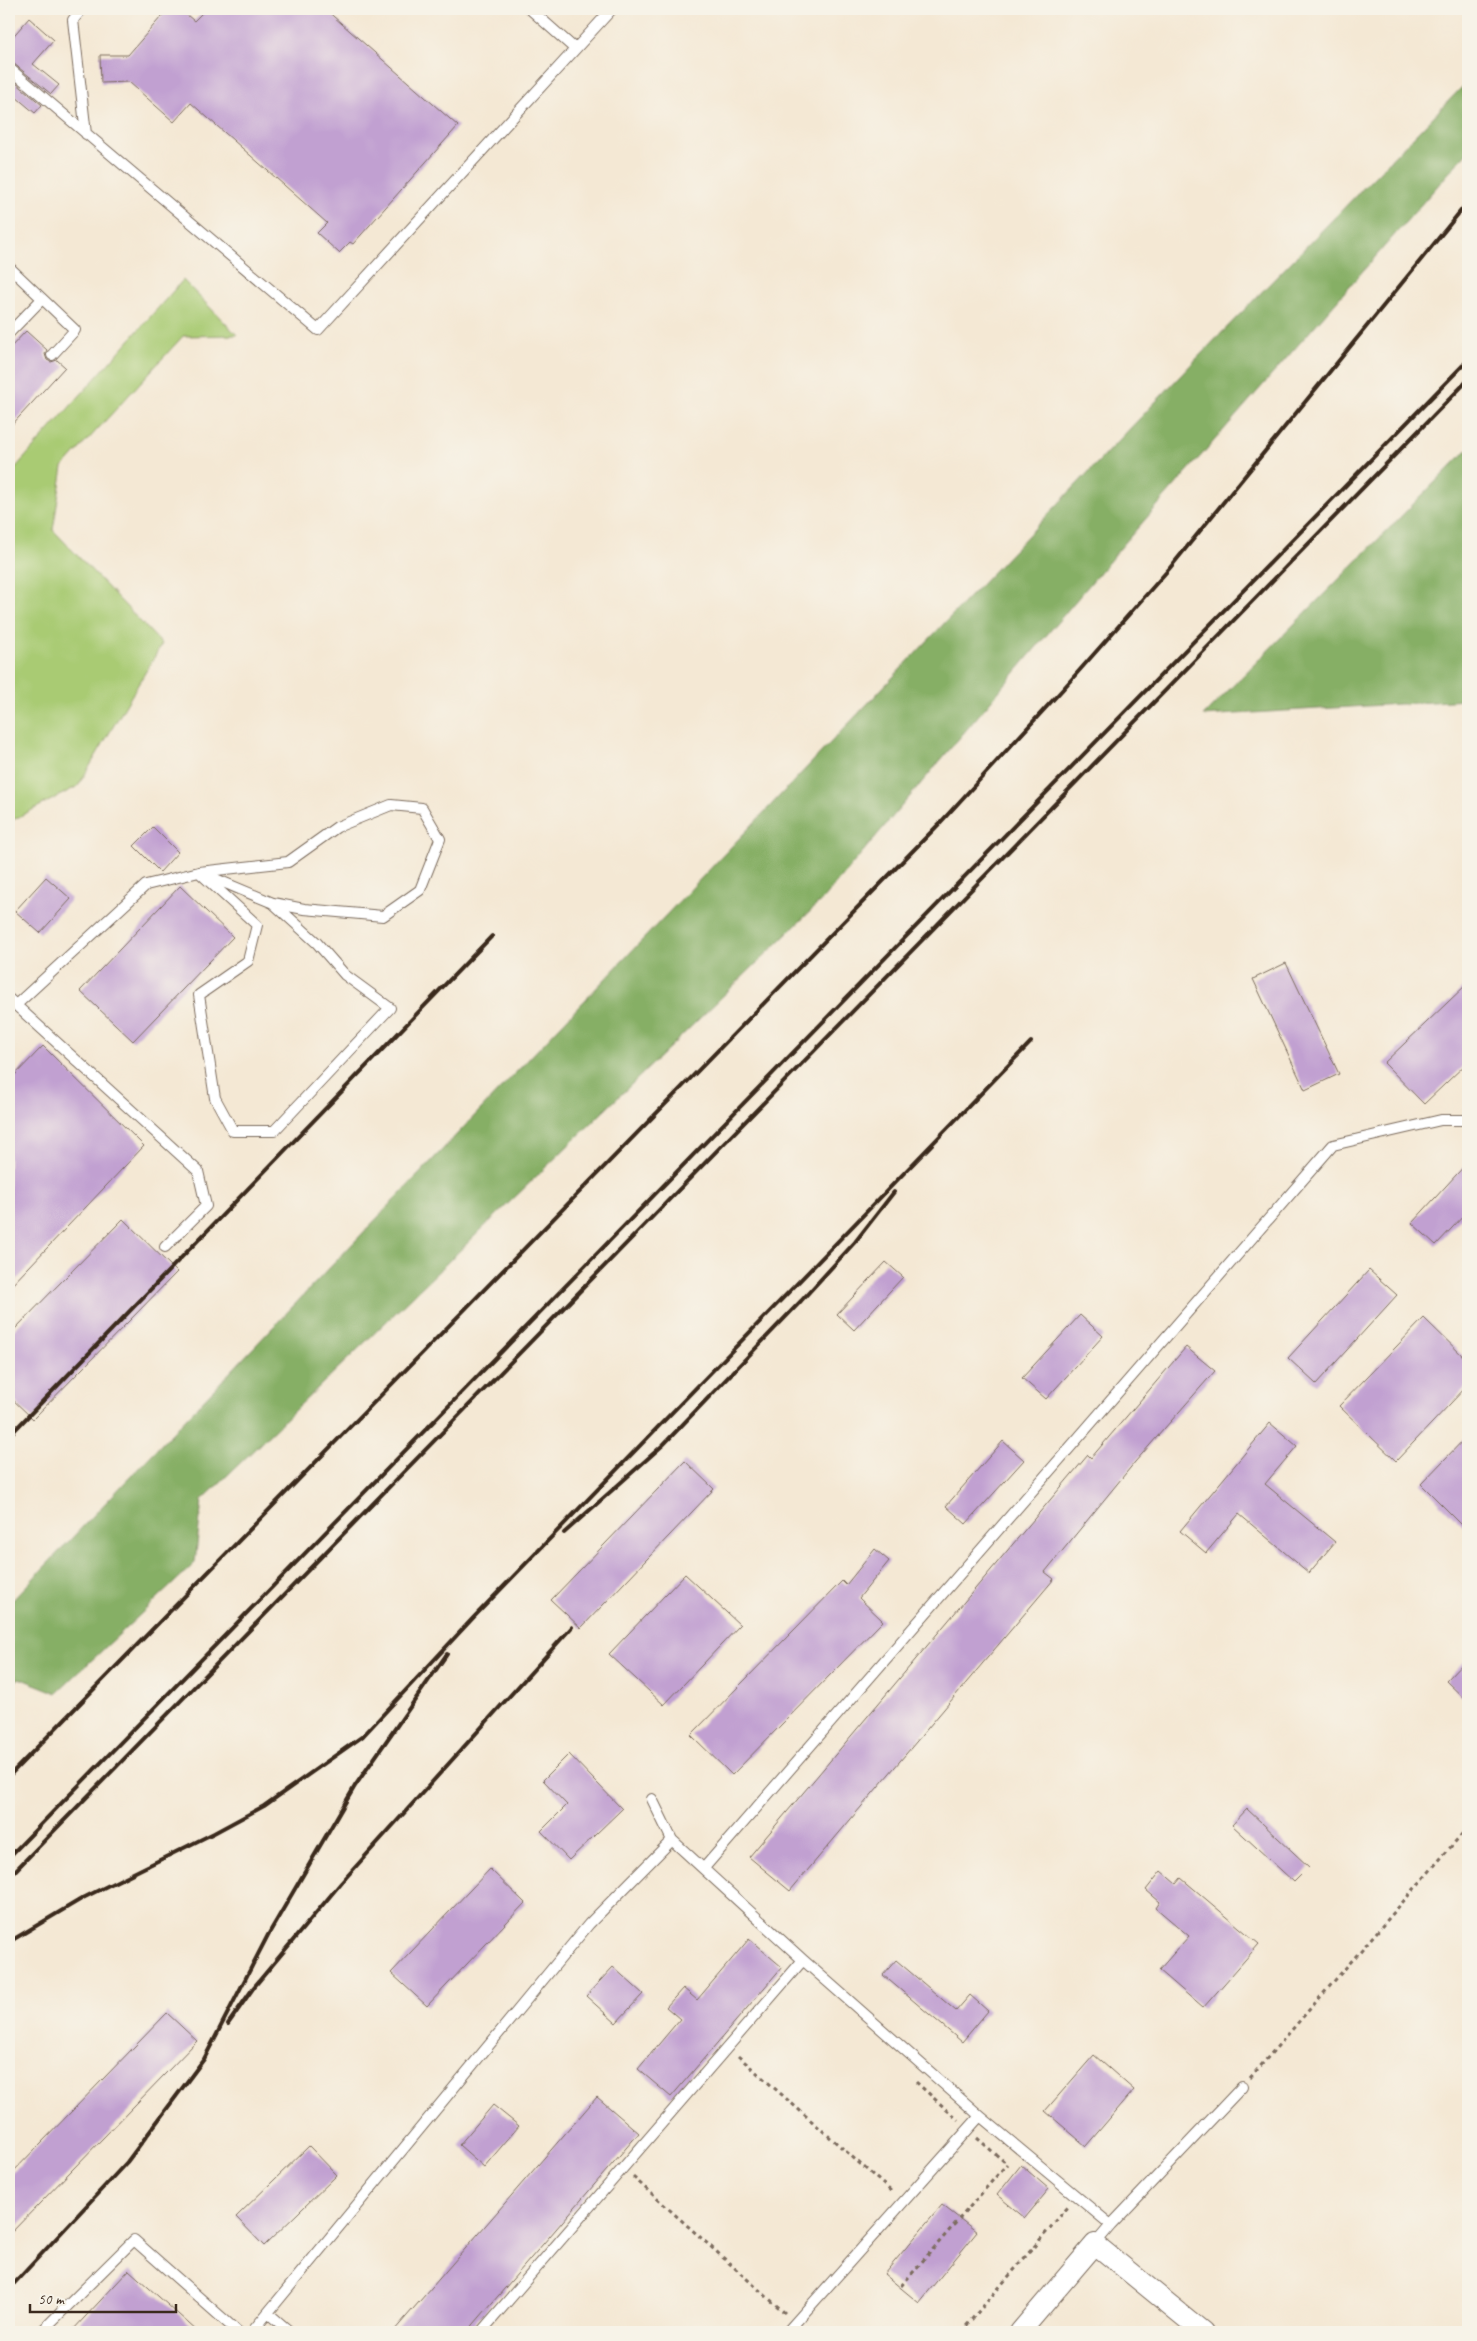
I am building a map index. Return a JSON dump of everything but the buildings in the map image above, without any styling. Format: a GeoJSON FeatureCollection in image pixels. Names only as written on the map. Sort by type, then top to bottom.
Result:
{"type":"FeatureCollection","features":[{"type":"Feature","properties":{"kind":"street"},"geometry":{"type":"LineString","coordinates":[[1020,2332],[1096,2244],[1203,2332]]}},
{"type":"Feature","properties":{"kind":"lane"},"geometry":{"type":"LineString","coordinates":[[82,9],[73,20],[86,134]]}},
{"type":"Feature","properties":{"kind":"lane"},"geometry":{"type":"LineString","coordinates":[[530,9],[575,49]]}},
{"type":"Feature","properties":{"kind":"lane"},"geometry":{"type":"LineString","coordinates":[[9,68],[318,330],[612,9]]}},
{"type":"Feature","properties":{"kind":"lane"},"geometry":{"type":"LineString","coordinates":[[9,267],[75,330],[52,355]]}},
{"type":"Feature","properties":{"kind":"lane"},"geometry":{"type":"LineString","coordinates":[[9,333],[42,299]]}},
{"type":"Feature","properties":{"kind":"lane"},"geometry":{"type":"LineString","coordinates":[[164,1247],[206,1206],[198,1171],[13,1001],[146,885],[199,872],[288,862],[337,826],[391,805],[422,808],[440,840],[420,890],[383,916],[304,909],[273,902],[199,872]]}},
{"type":"Feature","properties":{"kind":"lane"},"geometry":{"type":"LineString","coordinates":[[199,872],[257,925],[248,961],[199,995],[215,1098],[233,1131],[274,1131],[390,1008],[345,975],[317,943],[273,902]]}},
{"type":"Feature","properties":{"kind":"lane"},"geometry":{"type":"LineString","coordinates":[[704,1868],[1333,1145],[1441,1120],[1468,1120]]}},
{"type":"Feature","properties":{"kind":"lane"},"geometry":{"type":"LineString","coordinates":[[652,1799],[672,1840],[803,1960],[980,2116],[1111,2225]]}},
{"type":"Feature","properties":{"kind":"lane"},"geometry":{"type":"LineString","coordinates":[[252,2332],[589,1924],[672,1840]]}},
{"type":"Feature","properties":{"kind":"lane"},"geometry":{"type":"LineString","coordinates":[[481,2332],[803,1960]]}},
{"type":"Feature","properties":{"kind":"lane"},"geometry":{"type":"LineString","coordinates":[[1096,2244],[1111,2225],[1242,2087]]}},
{"type":"Feature","properties":{"kind":"lane"},"geometry":{"type":"LineString","coordinates":[[787,2332],[980,2116]]}},
{"type":"Feature","properties":{"kind":"lane"},"geometry":{"type":"LineString","coordinates":[[41,2332],[134,2240],[238,2332]]}},
{"type":"Feature","properties":{"kind":"lane"},"geometry":{"type":"LineString","coordinates":[[268,2313],[290,2332]]}},
{"type":"Feature","properties":{"kind":"path"},"geometry":{"type":"LineString","coordinates":[[1242,2087],[1468,1827]]}},
{"type":"Feature","properties":{"kind":"path"},"geometry":{"type":"LineString","coordinates":[[728,2047],[903,2202]]}},
{"type":"Feature","properties":{"kind":"path"},"geometry":{"type":"LineString","coordinates":[[901,2286],[1020,2149]]}},
{"type":"Feature","properties":{"kind":"path"},"geometry":{"type":"LineString","coordinates":[[623,2168],[796,2322]]}},
{"type":"Feature","properties":{"kind":"path"},"geometry":{"type":"LineString","coordinates":[[961,2332],[1076,2197]]}},
{"type":"Feature","properties":{"kind":"green space"},"geometry":{"type":"Polygon","coordinates":[[[1468,81],[1468,151],[1129,538],[822,900],[202,1500],[195,1563],[57,1693],[19,1678],[9,1689],[9,1604],[1203,352],[1468,81]]]}},
{"type":"Feature","properties":{"kind":"green space"},"geometry":{"type":"Polygon","coordinates":[[[183,280],[237,335],[183,336],[63,467],[53,530],[162,644],[78,786],[9,822],[9,475],[183,280]]]}},
{"type":"Feature","properties":{"kind":"green space"},"geometry":{"type":"Polygon","coordinates":[[[1468,449],[1468,698],[1466,700],[1203,716],[1468,449]]]}},
{"type":"Feature","properties":{"kind":"railway"},"geometry":{"type":"LineString","coordinates":[[9,1776],[939,824],[1063,689],[1169,569],[1468,202]]}},
{"type":"Feature","properties":{"kind":"railway"},"geometry":{"type":"LineString","coordinates":[[9,1857],[1468,360]]}},
{"type":"Feature","properties":{"kind":"railway"},"geometry":{"type":"LineString","coordinates":[[9,1877],[1468,380]]}},
{"type":"Feature","properties":{"kind":"railway"},"geometry":{"type":"LineString","coordinates":[[9,1436],[492,936]]}},
{"type":"Feature","properties":{"kind":"railway"},"geometry":{"type":"LineString","coordinates":[[9,1942],[83,1898],[264,1806],[363,1736],[474,1617],[1031,1042]]}},
{"type":"Feature","properties":{"kind":"railway"},"geometry":{"type":"LineString","coordinates":[[564,1533],[663,1445],[855,1242],[894,1192]]}},
{"type":"Feature","properties":{"kind":"railway"},"geometry":{"type":"LineString","coordinates":[[228,2024],[254,1987],[341,1883],[572,1627]]}},
{"type":"Feature","properties":{"kind":"railway"},"geometry":{"type":"LineString","coordinates":[[9,2289],[127,2162],[204,2059],[268,1935],[355,1786],[447,1654]]}}]}
